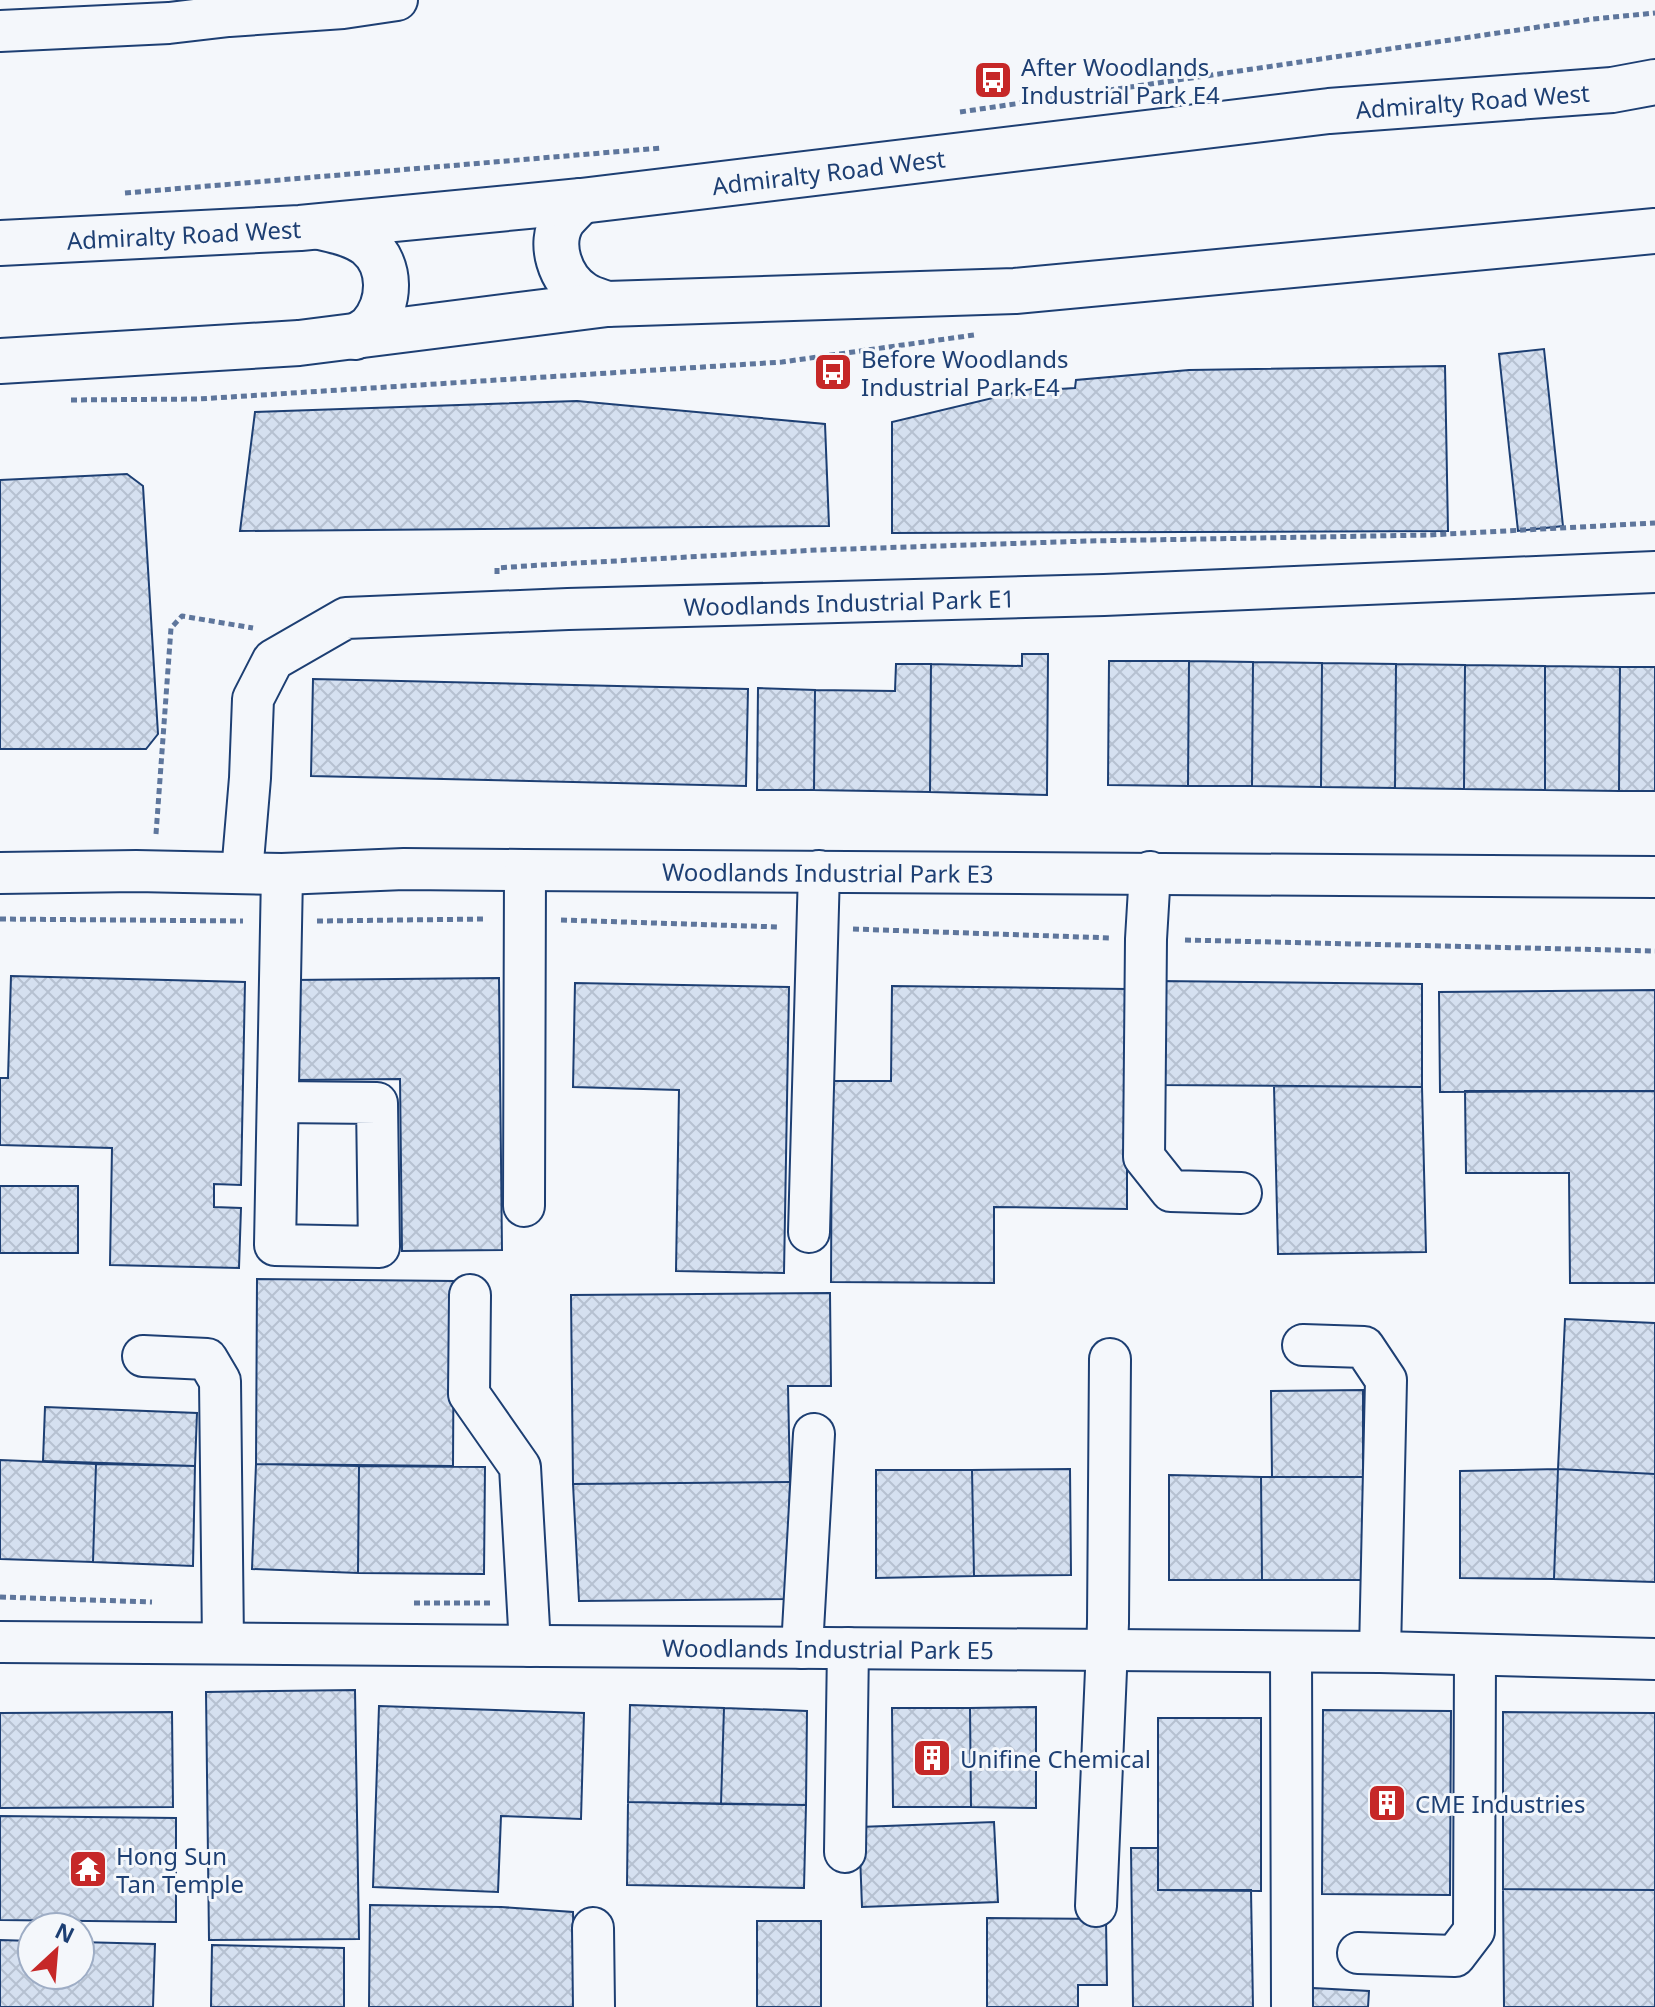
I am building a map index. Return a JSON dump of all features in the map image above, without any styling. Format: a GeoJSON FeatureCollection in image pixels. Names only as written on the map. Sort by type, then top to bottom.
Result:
{"type":"FeatureCollection","features":[{"type":"Feature","properties":{"kind":"main road","name":"Admiralty Road West"},"geometry":{"type":"LineString","coordinates":[[0,243],[318,226],[581,201],[1329,111],[1612,90],[1655,82]]}},
{"type":"Feature","properties":{"kind":"main road"},"geometry":{"type":"LineString","coordinates":[[581,201],[562,222],[556,242],[558,262],[571,284],[584,294],[607,304]]}},
{"type":"Feature","properties":{"kind":"main road"},"geometry":{"type":"LineString","coordinates":[[318,226],[352,235],[368,245],[379,257],[385,272],[386,291],[380,310],[371,326],[355,337]]}},
{"type":"Feature","properties":{"kind":"main road"},"geometry":{"type":"LineString","coordinates":[[0,361],[355,337],[607,304],[1015,291],[1655,231]]}},
{"type":"Feature","properties":{"kind":"street"},"geometry":{"type":"LineString","coordinates":[[0,31],[169,23],[228,8],[343,8],[397,0]]}},
{"type":"Feature","properties":{"kind":"street","name":"Woodlands Industrial Park E1"},"geometry":{"type":"LineString","coordinates":[[242,873],[253,699],[273,660],[346,618],[1104,595],[1655,572]]}},
{"type":"Feature","properties":{"kind":"street","name":"Woodlands Industrial Park E3"},"geometry":{"type":"LineString","coordinates":[[0,873],[136,871],[282,874],[404,869],[1655,877]]}},
{"type":"Feature","properties":{"kind":"street"},"geometry":{"type":"LineString","coordinates":[[524,1206],[525,870]]}},
{"type":"Feature","properties":{"kind":"street"},"geometry":{"type":"LineString","coordinates":[[809,1232],[819,871]]}},
{"type":"Feature","properties":{"kind":"street"},"geometry":{"type":"LineString","coordinates":[[1150,872],[1146,939],[1144,1157],[1171,1191],[1241,1193]]}},
{"type":"Feature","properties":{"kind":"street"},"geometry":{"type":"LineString","coordinates":[[278,1102],[282,874]]}},
{"type":"Feature","properties":{"kind":"street"},"geometry":{"type":"LineString","coordinates":[[470,1295],[469,1394],[520,1467],[530,1646]]}},
{"type":"Feature","properties":{"kind":"street"},"geometry":{"type":"LineString","coordinates":[[1303,1345],[1364,1347],[1386,1380],[1380,1652]]}},
{"type":"Feature","properties":{"kind":"street"},"geometry":{"type":"LineString","coordinates":[[143,1356],[207,1359],[220,1381],[223,1643]]}},
{"type":"Feature","properties":{"kind":"street"},"geometry":{"type":"LineString","coordinates":[[1096,1906],[1107,1652],[1110,1359]]}},
{"type":"Feature","properties":{"kind":"street"},"geometry":{"type":"LineString","coordinates":[[802,1648],[814,1434]]}},
{"type":"Feature","properties":{"kind":"street","name":"Woodlands Industrial Park E5"},"geometry":{"type":"LineString","coordinates":[[0,1642],[1380,1652],[1655,1659]]}},
{"type":"Feature","properties":{"kind":"street"},"geometry":{"type":"LineString","coordinates":[[845,1852],[848,1648]]}},
{"type":"Feature","properties":{"kind":"street"},"geometry":{"type":"LineString","coordinates":[[1291,1652],[1292,2007]]}},
{"type":"Feature","properties":{"kind":"street"},"geometry":{"type":"LineString","coordinates":[[1358,1953],[1455,1956],[1474,1931],[1475,1656]]}},
{"type":"Feature","properties":{"kind":"street"},"geometry":{"type":"LineString","coordinates":[[593,1928],[594,2007]]}},
{"type":"Feature","properties":{"kind":"path"},"geometry":{"type":"LineString","coordinates":[[954,112],[1593,19],[1655,13]]}},
{"type":"Feature","properties":{"kind":"path"},"geometry":{"type":"LineString","coordinates":[[109,195],[672,147]]}},
{"type":"Feature","properties":{"kind":"path"},"geometry":{"type":"LineString","coordinates":[[61,400],[198,399],[782,362],[975,335]]}},
{"type":"Feature","properties":{"kind":"path"},"geometry":{"type":"LineString","coordinates":[[501,611],[497,568],[817,550],[1429,535],[1655,523]]}},
{"type":"Feature","properties":{"kind":"path"},"geometry":{"type":"LineString","coordinates":[[156,839],[171,628],[182,616],[310,638]]}},
{"type":"Feature","properties":{"kind":"building"},"geometry":{"type":"Polygon","coordinates":[[[1544,349],[1563,526],[1518,531],[1499,354],[1544,349]]]}},
{"type":"Feature","properties":{"kind":"building"},"geometry":{"type":"Polygon","coordinates":[[[1445,366],[1448,531],[892,533],[892,422],[1039,387],[1043,390],[1075,388],[1076,380],[1189,370],[1445,366]]]}},
{"type":"Feature","properties":{"kind":"building"},"geometry":{"type":"Polygon","coordinates":[[[577,401],[825,424],[829,526],[240,531],[255,412],[577,401]]]}},
{"type":"Feature","properties":{"kind":"building"},"geometry":{"type":"Polygon","coordinates":[[[127,474],[143,486],[158,734],[146,749],[0,749],[0,480],[127,474]]]}},
{"type":"Feature","properties":{"kind":"building"},"geometry":{"type":"Polygon","coordinates":[[[1022,654],[1048,654],[1047,795],[930,792],[931,664],[1022,666],[1022,654]]]}},
{"type":"Feature","properties":{"kind":"building"},"geometry":{"type":"Polygon","coordinates":[[[1109,661],[1189,661],[1188,786],[1108,785],[1109,661]]]}},
{"type":"Feature","properties":{"kind":"building"},"geometry":{"type":"Polygon","coordinates":[[[1189,661],[1253,662],[1252,786],[1188,786],[1189,661]]]}},
{"type":"Feature","properties":{"kind":"building"},"geometry":{"type":"Polygon","coordinates":[[[1253,662],[1322,663],[1321,787],[1252,786],[1253,662]]]}},
{"type":"Feature","properties":{"kind":"building"},"geometry":{"type":"Polygon","coordinates":[[[1322,663],[1396,664],[1395,788],[1321,787],[1322,663]]]}},
{"type":"Feature","properties":{"kind":"building"},"geometry":{"type":"Polygon","coordinates":[[[896,664],[931,664],[930,792],[814,790],[815,690],[895,691],[896,664]]]}},
{"type":"Feature","properties":{"kind":"building"},"geometry":{"type":"Polygon","coordinates":[[[1396,664],[1465,665],[1464,789],[1395,788],[1396,664]]]}},
{"type":"Feature","properties":{"kind":"building"},"geometry":{"type":"Polygon","coordinates":[[[1465,665],[1545,666],[1545,790],[1464,789],[1465,665]]]}},
{"type":"Feature","properties":{"kind":"building"},"geometry":{"type":"Polygon","coordinates":[[[1545,666],[1620,667],[1619,791],[1545,790],[1545,666]]]}},
{"type":"Feature","properties":{"kind":"building"},"geometry":{"type":"Polygon","coordinates":[[[1620,667],[1655,667],[1655,791],[1619,791],[1620,667]]]}},
{"type":"Feature","properties":{"kind":"building"},"geometry":{"type":"Polygon","coordinates":[[[313,679],[748,689],[746,786],[311,776],[313,679]]]}},
{"type":"Feature","properties":{"kind":"building"},"geometry":{"type":"Polygon","coordinates":[[[758,688],[815,690],[814,790],[757,790],[758,688]]]}},
{"type":"Feature","properties":{"kind":"building"},"geometry":{"type":"Polygon","coordinates":[[[11,976],[245,982],[241,1185],[214,1184],[214,1207],[241,1208],[239,1268],[110,1265],[112,1148],[0,1145],[0,1078],[8,1078],[11,976]]]}},
{"type":"Feature","properties":{"kind":"building"},"geometry":{"type":"Polygon","coordinates":[[[499,978],[502,1250],[402,1251],[400,1079],[293,1080],[291,980],[499,978]]]}},
{"type":"Feature","properties":{"kind":"building"},"geometry":{"type":"Polygon","coordinates":[[[1159,981],[1422,984],[1422,1087],[1159,1085],[1159,981]]]}},
{"type":"Feature","properties":{"kind":"building"},"geometry":{"type":"Polygon","coordinates":[[[575,983],[789,987],[784,1273],[676,1271],[679,1090],[573,1087],[575,983]]]}},
{"type":"Feature","properties":{"kind":"building"},"geometry":{"type":"Polygon","coordinates":[[[892,986],[1127,989],[1127,1209],[994,1207],[994,1283],[831,1282],[832,1081],[891,1081],[892,986]]]}},
{"type":"Feature","properties":{"kind":"building"},"geometry":{"type":"Polygon","coordinates":[[[1655,990],[1655,1091],[1440,1092],[1439,992],[1655,990]]]}},
{"type":"Feature","properties":{"kind":"building"},"geometry":{"type":"Polygon","coordinates":[[[1274,1086],[1422,1087],[1426,1252],[1278,1254],[1274,1086]]]}},
{"type":"Feature","properties":{"kind":"building"},"geometry":{"type":"Polygon","coordinates":[[[1465,1091],[1655,1091],[1655,1283],[1570,1283],[1569,1173],[1466,1173],[1465,1091]]]}},
{"type":"Feature","properties":{"kind":"building"},"geometry":{"type":"Polygon","coordinates":[[[0,1186],[78,1186],[78,1253],[0,1253],[0,1186]]]}},
{"type":"Feature","properties":{"kind":"building"},"geometry":{"type":"Polygon","coordinates":[[[257,1279],[454,1281],[453,1466],[256,1464],[257,1279]]]}},
{"type":"Feature","properties":{"kind":"building"},"geometry":{"type":"Polygon","coordinates":[[[830,1293],[831,1386],[788,1386],[790,1482],[573,1484],[571,1295],[830,1293]]]}},
{"type":"Feature","properties":{"kind":"building"},"geometry":{"type":"Polygon","coordinates":[[[1565,1319],[1655,1323],[1655,1474],[1558,1469],[1565,1319]]]}},
{"type":"Feature","properties":{"kind":"building"},"geometry":{"type":"Polygon","coordinates":[[[1363,1390],[1363,1477],[1272,1477],[1271,1391],[1363,1390]]]}},
{"type":"Feature","properties":{"kind":"building"},"geometry":{"type":"Polygon","coordinates":[[[45,1407],[197,1413],[195,1466],[43,1461],[45,1407]]]}},
{"type":"Feature","properties":{"kind":"building"},"geometry":{"type":"Polygon","coordinates":[[[0,1460],[96,1464],[93,1562],[0,1559],[0,1460]]]}},
{"type":"Feature","properties":{"kind":"building"},"geometry":{"type":"Polygon","coordinates":[[[96,1464],[195,1466],[193,1566],[93,1562],[96,1464]]]}},
{"type":"Feature","properties":{"kind":"building"},"geometry":{"type":"Polygon","coordinates":[[[256,1464],[359,1466],[358,1573],[252,1569],[256,1464]]]}},
{"type":"Feature","properties":{"kind":"building"},"geometry":{"type":"Polygon","coordinates":[[[359,1466],[485,1467],[484,1574],[358,1573],[359,1466]]]}},
{"type":"Feature","properties":{"kind":"building"},"geometry":{"type":"Polygon","coordinates":[[[1070,1469],[1071,1575],[974,1576],[972,1470],[1070,1469]]]}},
{"type":"Feature","properties":{"kind":"building"},"geometry":{"type":"Polygon","coordinates":[[[1558,1469],[1655,1474],[1655,1582],[1554,1579],[1558,1469]]]}},
{"type":"Feature","properties":{"kind":"building"},"geometry":{"type":"Polygon","coordinates":[[[1558,1469],[1554,1579],[1460,1578],[1460,1471],[1558,1469]]]}},
{"type":"Feature","properties":{"kind":"building"},"geometry":{"type":"Polygon","coordinates":[[[876,1470],[972,1470],[974,1576],[876,1578],[876,1470]]]}},
{"type":"Feature","properties":{"kind":"building"},"geometry":{"type":"Polygon","coordinates":[[[1169,1475],[1261,1477],[1262,1580],[1169,1580],[1169,1475]]]}},
{"type":"Feature","properties":{"kind":"building"},"geometry":{"type":"Polygon","coordinates":[[[1261,1477],[1363,1477],[1363,1580],[1262,1580],[1261,1477]]]}},
{"type":"Feature","properties":{"kind":"building"},"geometry":{"type":"Polygon","coordinates":[[[790,1482],[787,1599],[579,1601],[573,1484],[790,1482]]]}},
{"type":"Feature","properties":{"kind":"building"},"geometry":{"type":"Polygon","coordinates":[[[355,1690],[359,1939],[209,1940],[206,1692],[355,1690]]]}},
{"type":"Feature","properties":{"kind":"building"},"geometry":{"type":"Polygon","coordinates":[[[630,1705],[724,1708],[721,1804],[628,1802],[630,1705]]]}},
{"type":"Feature","properties":{"kind":"building"},"geometry":{"type":"Polygon","coordinates":[[[379,1706],[584,1713],[581,1819],[501,1816],[498,1892],[373,1887],[379,1706]]]}},
{"type":"Feature","properties":{"kind":"building"},"geometry":{"type":"Polygon","coordinates":[[[1036,1707],[1036,1808],[971,1807],[970,1708],[1036,1707]]]}},
{"type":"Feature","properties":{"kind":"building"},"geometry":{"type":"Polygon","coordinates":[[[724,1708],[807,1711],[806,1805],[721,1804],[724,1708]]]}},
{"type":"Feature","properties":{"kind":"building","name":"Unifine Chemical"},"geometry":{"type":"Polygon","coordinates":[[[892,1708],[970,1708],[971,1807],[893,1807],[892,1708]]]}},
{"type":"Feature","properties":{"kind":"building","name":"CME Industries"},"geometry":{"type":"Polygon","coordinates":[[[1323,1710],[1451,1711],[1450,1895],[1322,1894],[1323,1710]]]}},
{"type":"Feature","properties":{"kind":"building"},"geometry":{"type":"Polygon","coordinates":[[[172,1712],[173,1807],[0,1808],[0,1713],[172,1712]]]}},
{"type":"Feature","properties":{"kind":"building"},"geometry":{"type":"Polygon","coordinates":[[[1503,1712],[1655,1713],[1655,1890],[1503,1889],[1503,1712]]]}},
{"type":"Feature","properties":{"kind":"building"},"geometry":{"type":"Polygon","coordinates":[[[1158,1718],[1261,1718],[1261,1891],[1158,1890],[1158,1718]]]}},
{"type":"Feature","properties":{"kind":"building"},"geometry":{"type":"Polygon","coordinates":[[[628,1802],[806,1805],[804,1888],[627,1885],[628,1802]]]}},
{"type":"Feature","properties":{"kind":"building","name":"Hong Sun Tan Temple"},"geometry":{"type":"Polygon","coordinates":[[[0,1816],[176,1818],[176,1922],[96,1921],[96,1911],[16,1911],[16,1920],[0,1920],[0,1816]]]}},
{"type":"Feature","properties":{"kind":"building"},"geometry":{"type":"Polygon","coordinates":[[[994,1822],[998,1902],[862,1907],[859,1827],[994,1822]]]}},
{"type":"Feature","properties":{"kind":"building"},"geometry":{"type":"Polygon","coordinates":[[[1131,1848],[1158,1848],[1158,1890],[1251,1890],[1253,2007],[1133,2007],[1131,1848]]]}},
{"type":"Feature","properties":{"kind":"building"},"geometry":{"type":"Polygon","coordinates":[[[1503,1889],[1655,1890],[1655,2007],[1504,2007],[1503,1889]]]}},
{"type":"Feature","properties":{"kind":"building"},"geometry":{"type":"Polygon","coordinates":[[[370,1905],[501,1907],[573,1912],[575,2007],[369,2007],[370,1905]]]}},
{"type":"Feature","properties":{"kind":"building"},"geometry":{"type":"Polygon","coordinates":[[[987,1918],[1106,1919],[1107,1985],[1078,1985],[1078,2007],[987,2007],[987,1918]]]}},
{"type":"Feature","properties":{"kind":"building"},"geometry":{"type":"Polygon","coordinates":[[[757,1921],[821,1921],[821,2007],[757,2007],[757,1921]]]}},
{"type":"Feature","properties":{"kind":"building"},"geometry":{"type":"Polygon","coordinates":[[[0,1940],[16,1940],[16,1991],[96,1991],[96,1942],[155,1944],[153,2007],[0,2007],[0,1940]]]}},
{"type":"Feature","properties":{"kind":"building"},"geometry":{"type":"Polygon","coordinates":[[[212,1945],[344,1948],[344,2007],[211,2007],[212,1945]]]}},
{"type":"Feature","properties":{"kind":"building"},"geometry":{"type":"Polygon","coordinates":[[[1313,1988],[1369,1991],[1368,2007],[1312,2007],[1313,1988]]]}},
{"type":"Feature","properties":{"kind":"place","name":"After Woodlands Industrial Park E4"},"geometry":{"type":"Point","coordinates":[993,80]}},
{"type":"Feature","properties":{"kind":"place","name":"Before Woodlands Industrial Park E4"},"geometry":{"type":"Point","coordinates":[833,372]}},
{"type":"Feature","properties":{"kind":"place","name":"Unifine Chemical"},"geometry":{"type":"Point","coordinates":[932,1758]}},
{"type":"Feature","properties":{"kind":"place","name":"CME Industries"},"geometry":{"type":"Point","coordinates":[1387,1803]}},
{"type":"Feature","properties":{"kind":"place","name":"Hong Sun Tan Temple"},"geometry":{"type":"Point","coordinates":[88,1869]}}]}
